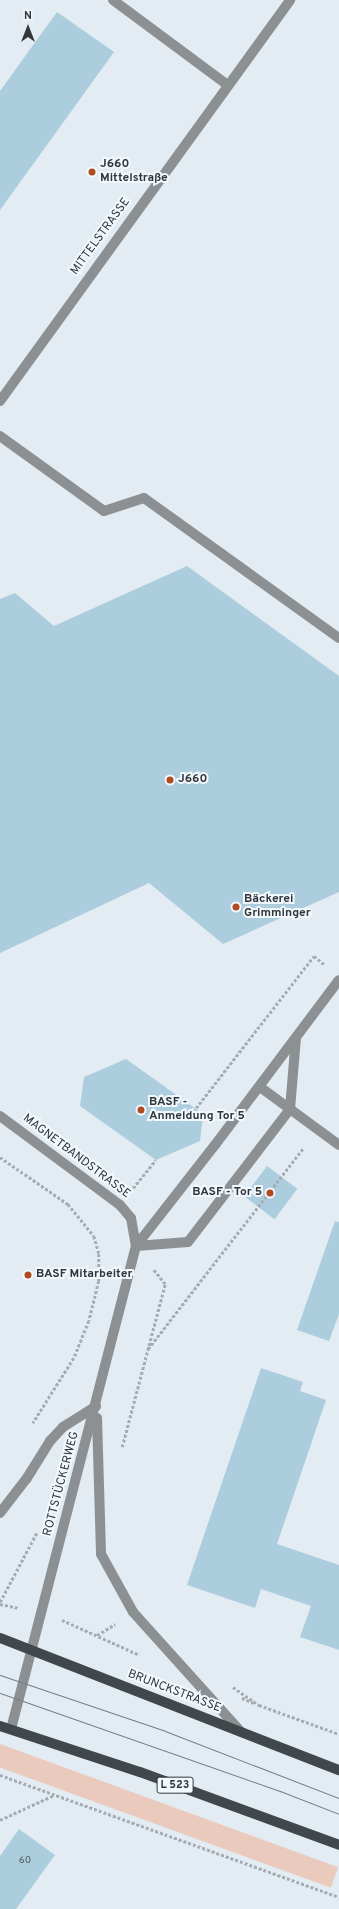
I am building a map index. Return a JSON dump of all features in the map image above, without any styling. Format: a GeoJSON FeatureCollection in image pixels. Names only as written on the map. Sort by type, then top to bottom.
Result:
{"type":"FeatureCollection","features":[{"type":"Feature","properties":{"kind":"main road","name":"BRUNCKSTRASSE"},"geometry":{"type":"LineString","coordinates":[[0,1638],[339,1770]]}},
{"type":"Feature","properties":{"kind":"main road","name":"L 523"},"geometry":{"type":"LineString","coordinates":[[0,1726],[140,1772],[339,1845]]}},
{"type":"Feature","properties":{"kind":"street"},"geometry":{"type":"LineString","coordinates":[[112,0],[226,84]]}},
{"type":"Feature","properties":{"kind":"street","name":"MITTELSTRASSE"},"geometry":{"type":"LineString","coordinates":[[2,394],[226,84],[290,0]]}},
{"type":"Feature","properties":{"kind":"street"},"geometry":{"type":"LineString","coordinates":[[0,436],[104,511],[144,498],[339,638]]}},
{"type":"Feature","properties":{"kind":"street","name":"ROTTSTÜCKERWEG"},"geometry":{"type":"LineString","coordinates":[[11,1729],[96,1406],[136,1246],[260,1087],[339,980]]}},
{"type":"Feature","properties":{"kind":"street"},"geometry":{"type":"LineString","coordinates":[[136,1246],[188,1242],[290,1109],[296,1038]]}},
{"type":"Feature","properties":{"kind":"street"},"geometry":{"type":"LineString","coordinates":[[260,1087],[339,1145]]}},
{"type":"Feature","properties":{"kind":"street","name":"MAGNETBANDSTRASSE"},"geometry":{"type":"LineString","coordinates":[[0,1116],[120,1205],[130,1218],[136,1246]]}},
{"type":"Feature","properties":{"kind":"street"},"geometry":{"type":"LineString","coordinates":[[0,1513],[27,1478],[50,1441],[64,1427],[96,1406]]}},
{"type":"Feature","properties":{"kind":"street"},"geometry":{"type":"LineString","coordinates":[[96,1406],[101,1554],[133,1612],[241,1732]]}},
{"type":"Feature","properties":{"kind":"path"},"geometry":{"type":"LineString","coordinates":[[196,1108],[314,956],[329,968]]}},
{"type":"Feature","properties":{"kind":"path"},"geometry":{"type":"LineString","coordinates":[[146,1351],[318,1130]]}},
{"type":"Feature","properties":{"kind":"path"},"geometry":{"type":"LineString","coordinates":[[0,1157],[68,1204],[94,1236],[99,1254],[99,1281],[89,1321],[74,1358],[33,1424]]}},
{"type":"Feature","properties":{"kind":"path"},"geometry":{"type":"LineString","coordinates":[[120,1205],[156,1160]]}},
{"type":"Feature","properties":{"kind":"path"},"geometry":{"type":"LineString","coordinates":[[120,1455],[146,1351],[165,1284],[136,1246]]}},
{"type":"Feature","properties":{"kind":"path"},"geometry":{"type":"LineString","coordinates":[[230,1685],[259,1705],[339,1734]]}},
{"type":"Feature","properties":{"kind":"path"},"geometry":{"type":"LineString","coordinates":[[0,1775],[339,1897]]}},
{"type":"Feature","properties":{"kind":"path"},"geometry":{"type":"LineString","coordinates":[[0,1820],[55,1795]]}},
{"type":"Feature","properties":{"kind":"shaded area"},"geometry":{"type":"Polygon","coordinates":[[[0,1744],[338,1867],[331,1888],[0,1767],[0,1744]]]}},
{"type":"Feature","properties":{"kind":"building"},"geometry":{"type":"Polygon","coordinates":[[[57,12],[114,52],[0,210],[0,91],[57,12]]]}},
{"type":"Feature","properties":{"kind":"building","name":"J660"},"geometry":{"type":"Polygon","coordinates":[[[187,566],[339,676],[339,892],[223,944],[149,883],[0,953],[0,599],[15,593],[54,626],[187,566]]]}},
{"type":"Feature","properties":{"kind":"building","name":"BASF - Anmeldung Tor 5"},"geometry":{"type":"Polygon","coordinates":[[[126,1059],[203,1114],[200,1141],[156,1160],[80,1106],[84,1077],[126,1059]]]}},
{"type":"Feature","properties":{"kind":"building","name":"BASF - Tor 5"},"geometry":{"type":"Polygon","coordinates":[[[267,1166],[297,1189],[274,1219],[244,1196],[267,1166]]]}},
{"type":"Feature","properties":{"kind":"building"},"geometry":{"type":"Polygon","coordinates":[[[335,1221],[339,1222],[339,1314],[329,1341],[297,1330],[335,1221]]]}},
{"type":"Feature","properties":{"kind":"building"},"geometry":{"type":"Polygon","coordinates":[[[261,1368],[303,1382],[300,1391],[326,1400],[277,1544],[339,1565],[339,1650],[300,1637],[311,1606],[261,1589],[255,1608],[187,1585],[261,1368]]]}},
{"type":"Feature","properties":{"kind":"building"},"geometry":{"type":"Polygon","coordinates":[[[19,1829],[55,1855],[16,1909],[0,1909],[0,1856],[19,1829]]]}},
{"type":"Feature","properties":{"kind":"tram line"},"geometry":{"type":"LineString","coordinates":[[0,1675],[165,1731],[339,1798]]}},
{"type":"Feature","properties":{"kind":"tram line"},"geometry":{"type":"LineString","coordinates":[[0,1693],[280,1791],[339,1814]]}},
{"type":"Feature","properties":{"kind":"place","name":"J660 Mittelstraße"},"geometry":{"type":"Point","coordinates":[92,172]}},
{"type":"Feature","properties":{"kind":"place","name":"J660"},"geometry":{"type":"Point","coordinates":[170,780]}},
{"type":"Feature","properties":{"kind":"place","name":"Bäckerei Grimminger"},"geometry":{"type":"Point","coordinates":[236,907]}},
{"type":"Feature","properties":{"kind":"place","name":"BASF - Anmeldung Tor 5"},"geometry":{"type":"Point","coordinates":[141,1110]}},
{"type":"Feature","properties":{"kind":"place","name":"BASF - Tor 5"},"geometry":{"type":"Point","coordinates":[270,1193]}},
{"type":"Feature","properties":{"kind":"place","name":"BASF Mitarbeiter"},"geometry":{"type":"Point","coordinates":[28,1275]}}]}
